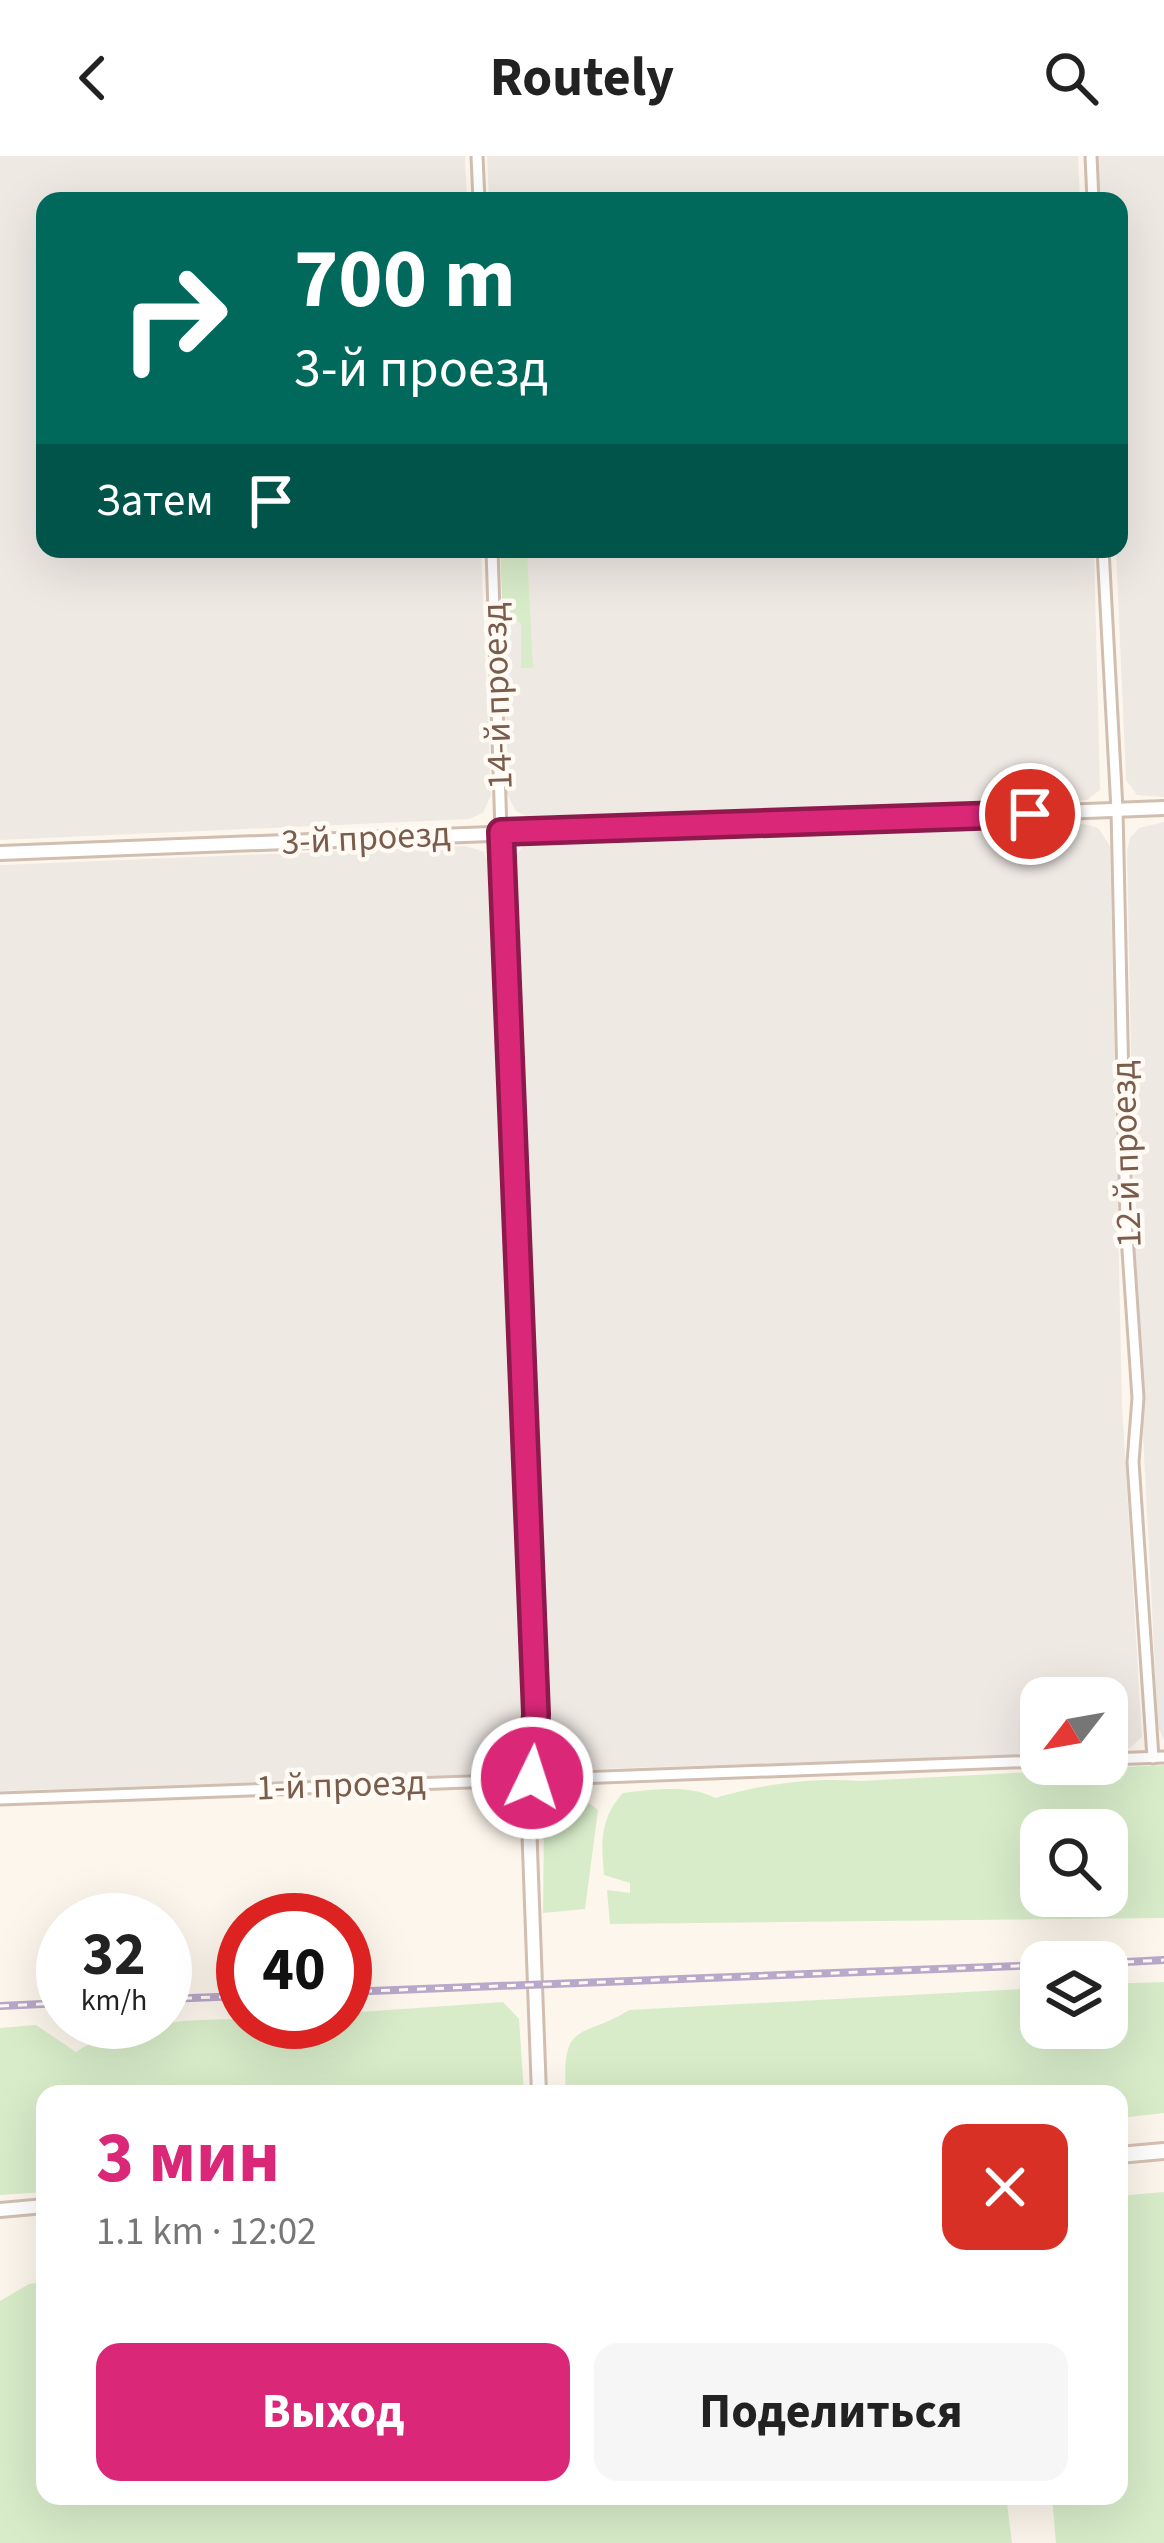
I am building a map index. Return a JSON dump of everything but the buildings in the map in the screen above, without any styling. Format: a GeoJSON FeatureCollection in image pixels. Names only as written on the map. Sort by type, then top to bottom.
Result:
{"type":"FeatureCollection","features":[{"type":"Feature","properties":{"kind":"main road"},"geometry":{"type":"LineString","coordinates":[[1128,2154],[1164,2151]]}},
{"type":"Feature","properties":{"kind":"street"},"geometry":{"type":"LineString","coordinates":[[477,156],[479,192]]}},
{"type":"Feature","properties":{"kind":"street"},"geometry":{"type":"LineString","coordinates":[[1090,156],[1092,192]]}},
{"type":"Feature","properties":{"kind":"street","name":"14-й проезд"},"geometry":{"type":"LineString","coordinates":[[492,558],[536,1714],[529,1822],[538,2085]]}},
{"type":"Feature","properties":{"kind":"street","name":"12-й проезд"},"geometry":{"type":"LineString","coordinates":[[1103,558],[1117,810],[1126,1221],[1138,1398],[1133,1462],[1158,1757]]}},
{"type":"Feature","properties":{"kind":"street","name":"3-й проезд"},"geometry":{"type":"LineString","coordinates":[[0,853],[1164,808]]}},
{"type":"Feature","properties":{"kind":"street"},"geometry":{"type":"LineString","coordinates":[[1128,1758],[1158,1757]]}},
{"type":"Feature","properties":{"kind":"street","name":"1-й проезд"},"geometry":{"type":"LineString","coordinates":[[0,1799],[1020,1762]]}},
{"type":"Feature","properties":{"kind":"street"},"geometry":{"type":"LineString","coordinates":[[0,2210],[36,2207]]}},
{"type":"Feature","properties":{"kind":"shaded area"},"geometry":{"type":"Polygon","coordinates":[[[0,156],[465,156],[467,192],[36,192],[36,558],[481,558],[491,795],[483,813],[469,819],[0,840],[0,156]]]}},
{"type":"Feature","properties":{"kind":"shaded area"},"geometry":{"type":"Polygon","coordinates":[[[487,156],[1078,156],[1080,192],[489,192],[487,156]]]}},
{"type":"Feature","properties":{"kind":"shaded area"},"geometry":{"type":"Polygon","coordinates":[[[1098,156],[1164,156],[1164,797],[1137,795],[1126,780],[1116,558],[1128,558],[1128,192],[1100,192],[1098,156]]]}},
{"type":"Feature","properties":{"kind":"shaded area"},"geometry":{"type":"Polygon","coordinates":[[[501,558],[1094,558],[1100,790],[1087,800],[526,816],[516,811],[507,794],[501,558]]]}},
{"type":"Feature","properties":{"kind":"shaded area"},"geometry":{"type":"Polygon","coordinates":[[[1164,822],[1164,1740],[1158,1727],[1136,1297],[1127,851],[1139,828],[1164,822]]]}},
{"type":"Feature","properties":{"kind":"shaded area"},"geometry":{"type":"Polygon","coordinates":[[[1084,824],[1098,828],[1110,846],[1122,1406],[1142,1737],[1130,1748],[1128,1677],[1020,1677],[1020,1756],[563,1770],[548,1755],[517,855],[522,847],[538,842],[1084,824]]]}},
{"type":"Feature","properties":{"kind":"shaded area"},"geometry":{"type":"Polygon","coordinates":[[[466,846],[484,852],[491,868],[518,1431],[528,1743],[523,1757],[506,1773],[491,1774],[0,1791],[0,865],[466,846]]]}},
{"type":"Feature","properties":{"kind":"green space"},"geometry":{"type":"Polygon","coordinates":[[[500,558],[527,558],[533,668],[521,668],[521,623],[503,617],[500,558]]]}},
{"type":"Feature","properties":{"kind":"green space"},"geometry":{"type":"Polygon","coordinates":[[[1164,1765],[1164,1918],[610,1924],[607,1890],[630,1893],[630,1883],[604,1875],[603,1863],[606,1821],[623,1793],[682,1789],[715,1798],[823,1780],[1020,1773],[1020,1785],[1128,1785],[1128,1767],[1164,1765]]]}},
{"type":"Feature","properties":{"kind":"green space"},"geometry":{"type":"Polygon","coordinates":[[[585,1800],[598,1810],[585,1909],[543,1913],[544,1823],[552,1809],[585,1800]]]}},
{"type":"Feature","properties":{"kind":"green space"},"geometry":{"type":"Polygon","coordinates":[[[1164,1982],[1164,2113],[1128,2117],[1128,2085],[566,2085],[571,2042],[629,2010],[1020,1989],[1020,2049],[1128,2049],[1128,1983],[1164,1982]]]}},
{"type":"Feature","properties":{"kind":"green space"},"geometry":{"type":"Polygon","coordinates":[[[503,2002],[519,2019],[523,2085],[36,2085],[36,2193],[0,2195],[0,2028],[36,2025],[36,2049],[192,2049],[192,2021],[216,2020],[216,2049],[372,2049],[372,2011],[503,2002]]]}},
{"type":"Feature","properties":{"kind":"green space"},"geometry":{"type":"Polygon","coordinates":[[[1164,2192],[1164,2543],[1056,2543],[1053,2505],[1128,2505],[1128,2195],[1164,2192]]]}},
{"type":"Feature","properties":{"kind":"green space"},"geometry":{"type":"Polygon","coordinates":[[[36,2283],[36,2505],[1007,2505],[1012,2543],[0,2543],[0,2301],[36,2283]]]}},
{"type":"Feature","properties":{"kind":"railway"},"geometry":{"type":"LineString","coordinates":[[1128,1962],[1164,1960]]}},
{"type":"Feature","properties":{"kind":"railway"},"geometry":{"type":"LineString","coordinates":[[372,1991],[1020,1966]]}},
{"type":"Feature","properties":{"kind":"railway"},"geometry":{"type":"LineString","coordinates":[[192,1998],[216,1997]]}},
{"type":"Feature","properties":{"kind":"railway"},"geometry":{"type":"LineString","coordinates":[[0,2006],[36,2004]]}},
{"type":"Feature","properties":{"kind":"route"},"geometry":{"type":"LineString","coordinates":[[532,1778],[536,1714],[501,832],[1030,814]]}}]}
